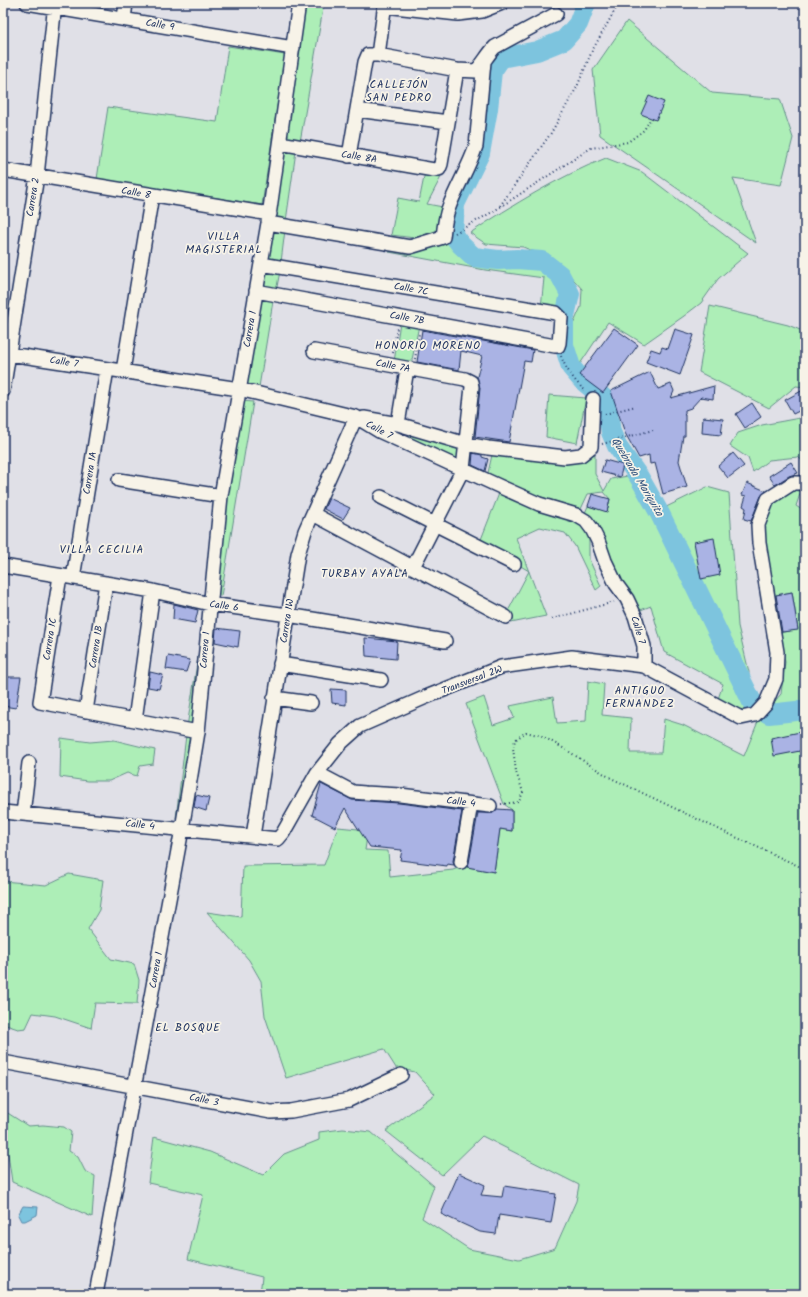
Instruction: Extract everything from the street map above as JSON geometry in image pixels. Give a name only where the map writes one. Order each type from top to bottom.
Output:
[{"type":"street","name":"Calle 9","points":[[27,3],[55,5],[124,19],[293,48]]},
{"type":"street","points":[[124,19],[126,3]]},
{"type":"street","name":"Carrera 1","points":[[96,1294],[182,829],[198,732],[221,496],[269,219],[299,3]]},
{"type":"street","points":[[378,55],[385,4],[458,14],[482,11],[502,3]]},
{"type":"street","name":"Carrera 2","points":[[3,391],[6,353],[37,176],[55,5]]},
{"type":"street","points":[[349,156],[365,62],[368,55],[378,55],[457,70],[476,71],[495,46],[556,14]]},
{"type":"street","points":[[443,238],[449,206],[473,157],[476,146],[484,62]]},
{"type":"street","points":[[357,110],[448,122],[457,70]]},
{"type":"street","name":"Calle 8A","points":[[280,144],[434,170],[439,169],[448,122]]},
{"type":"street","name":"Calle 8","points":[[3,170],[152,195],[410,246],[443,238]]},
{"type":"street","points":[[123,371],[152,195]]},
{"type":"street","name":"Calle 7C","points":[[261,264],[556,313],[560,315],[561,318],[558,346]]},
{"type":"street","name":"Calle 7B","points":[[256,291],[558,346]]},
{"type":"street","name":"Calle 7A","points":[[314,351],[465,379],[471,382],[472,387],[466,444]]},
{"type":"street","name":"Calle 7","points":[[6,353],[239,389],[356,417],[379,431],[539,504],[576,515],[586,521],[592,529],[616,584],[627,599],[635,616],[644,646],[644,666]]},
{"type":"street","name":"Carrera 1A","points":[[66,577],[107,369]]},
{"type":"street","points":[[398,424],[410,369]]},
{"type":"street","points":[[356,417],[398,424],[466,444],[565,457],[581,455],[591,447],[593,400]]},
{"type":"street","name":"Carrera 1W","points":[[252,836],[298,554],[305,531],[356,417]]},
{"type":"street","points":[[413,567],[463,469],[466,444]]},
{"type":"street","points":[[119,480],[221,496]]},
{"type":"street","name":"Transversal 2W","points":[[278,838],[283,833],[317,773],[340,744],[360,726],[426,697],[501,667],[572,657],[644,666],[741,718],[755,715],[766,703],[776,679],[777,652],[759,543],[758,525],[768,499],[793,482],[805,483]]},
{"type":"street","points":[[381,497],[436,523],[514,564]]},
{"type":"street","points":[[313,514],[506,617]]},
{"type":"street","name":"Calle 6","points":[[3,566],[152,591],[210,604],[288,614],[445,641]]},
{"type":"street","name":"Carrera 1C","points":[[66,577],[40,702],[86,710]]},
{"type":"street","name":"Carrera 1B","points":[[86,710],[106,583]]},
{"type":"street","points":[[135,720],[152,591]]},
{"type":"street","points":[[280,664],[381,680]]},
{"type":"street","points":[[274,698],[311,703]]},
{"type":"street","points":[[86,710],[198,732]]},
{"type":"street","points":[[23,814],[29,762]]},
{"type":"street","name":"Calle 4","points":[[317,773],[353,792],[365,794],[400,794],[490,806]]},
{"type":"street","points":[[461,862],[471,804]]},
{"type":"street","name":"Calle 4","points":[[3,812],[278,838]]},
{"type":"street","name":"Calle 3","points":[[3,1062],[271,1112],[291,1111],[349,1100],[401,1075]]},
{"type":"path","points":[[499,207],[551,133],[577,87],[592,51],[619,3]]},
{"type":"path","points":[[443,238],[453,235],[591,148],[628,142],[644,130],[651,118]]},
{"type":"path","points":[[391,366],[398,317]]},
{"type":"path","points":[[410,369],[422,321]]},
{"type":"path","points":[[558,346],[564,363],[573,379],[593,400]]},
{"type":"path","points":[[592,418],[636,406]]},
{"type":"path","points":[[591,447],[653,430]]},
{"type":"path","points":[[552,619],[627,599]]},
{"type":"path","points":[[490,806],[518,802],[523,792],[516,772],[513,748],[515,740],[526,732],[542,736],[609,777],[805,869]]},
{"type":"green space","points":[[303,3],[324,3],[300,142],[283,139]]},
{"type":"green space","points":[[442,3],[475,3],[476,8],[454,9]]},
{"type":"green space","points":[[627,21],[712,93],[780,99],[793,138],[781,185],[733,178],[756,243],[600,135],[593,70]]},
{"type":"green space","points":[[228,46],[285,55],[262,205],[97,179],[108,107],[217,122]]},
{"type":"green space","points":[[283,150],[296,151],[286,221],[274,219]]},
{"type":"green space","points":[[606,158],[642,172],[748,253],[718,279],[701,303],[644,344],[608,322],[580,364],[572,351],[571,329],[581,307],[582,289],[557,261],[523,247],[486,244],[470,233],[519,202],[553,183]]},
{"type":"green space","points":[[425,172],[441,177],[427,204],[443,207],[441,229],[415,238],[391,235],[398,198],[419,202]]},
{"type":"green space","points":[[272,229],[285,230],[281,262],[268,260]]},
{"type":"green space","points":[[443,237],[457,253],[472,261],[490,264],[531,263],[545,268],[555,276],[566,294],[560,314],[541,308],[544,278],[485,270],[389,252]]},
{"type":"green space","points":[[266,269],[280,271],[276,292],[263,290]]},
{"type":"green space","points":[[259,298],[273,301],[259,387],[245,385]]},
{"type":"green space","points":[[710,306],[788,325],[805,332],[805,387],[796,386],[769,408],[699,372]]},
{"type":"green space","points":[[400,322],[419,325],[411,365],[394,362]]},
{"type":"green space","points":[[549,395],[586,398],[577,443],[546,437]]},
{"type":"green space","points":[[242,401],[253,402],[221,596],[210,594]]},
{"type":"green space","points":[[805,417],[805,463],[798,457],[769,460],[753,472],[748,458],[730,446],[738,433],[762,425]]},
{"type":"green space","points":[[379,429],[459,444],[459,464]]},
{"type":"green space","points":[[595,454],[595,474],[604,491],[611,479],[633,475],[654,513],[707,487],[729,493],[738,626],[749,672],[748,687],[762,700],[752,712],[741,714],[717,702],[723,684],[664,652],[651,606],[638,611],[608,562],[599,528],[585,513],[588,506],[607,511],[610,499],[604,492],[588,494],[581,509],[541,497],[487,477],[492,455],[562,461]]},
{"type":"green space","points":[[791,490],[801,491],[796,506],[805,512],[805,1294],[260,1294],[262,1277],[188,1259],[203,1195],[148,1183],[154,1137],[210,1152],[263,1175],[284,1154],[319,1140],[319,1132],[343,1129],[371,1132],[434,1186],[422,1218],[469,1249],[519,1259],[555,1248],[576,1201],[579,1185],[482,1136],[442,1175],[386,1131],[435,1094],[415,1072],[396,1068],[384,1049],[286,1078],[265,1016],[261,981],[249,960],[207,912],[241,917],[243,866],[324,865],[338,827],[368,830],[365,850],[388,851],[390,877],[453,870],[463,866],[494,872],[500,829],[512,831],[512,810],[504,804],[466,704],[484,697],[493,725],[514,718],[510,706],[553,697],[557,723],[586,721],[588,681],[604,684],[602,715],[631,718],[630,753],[661,753],[664,719],[683,725],[744,756],[759,719],[781,694],[785,662],[779,633],[798,629],[792,592],[772,596],[771,573],[762,536],[769,504]]},
{"type":"green space","points":[[500,491],[578,522],[589,534],[589,559],[601,586],[596,590],[575,546],[565,533],[540,527],[516,538],[529,571],[480,542]]},
{"type":"green space","points":[[529,571],[546,616],[511,623],[507,613]]},
{"type":"green space","points":[[206,606],[183,818],[176,818],[187,727]]},
{"type":"green space","points":[[61,738],[90,742],[114,740],[155,750],[153,764],[140,766],[137,776],[127,773],[109,781],[87,781],[60,777]]},
{"type":"green space","points":[[69,874],[103,880],[99,910],[88,929],[111,959],[134,964],[139,980],[137,1004],[95,1003],[91,1028],[55,1016],[33,1013],[26,1028],[18,1029],[3,1024],[3,881],[46,885]]},
{"type":"green space","points":[[3,1110],[28,1126],[43,1125],[64,1127],[71,1132],[69,1151],[78,1157],[85,1171],[95,1176],[92,1217],[12,1182],[8,1154],[3,1152]]},
{"type":"water","points":[[23,1206],[38,1207],[37,1215],[25,1221],[21,1221],[18,1215]]},
{"type":"building","points":[[649,96],[664,102],[656,120],[641,114]]},
{"type":"building","points":[[614,328],[638,345],[603,393],[579,375]]},
{"type":"building","points":[[675,329],[694,335],[680,375],[646,362],[651,349],[660,352],[662,347],[668,349]]},
{"type":"building","points":[[422,330],[533,350],[531,362],[524,361],[509,442],[475,437],[480,388],[477,377],[482,356],[461,351],[459,370],[417,362]]},
{"type":"building","points":[[650,372],[658,389],[671,384],[674,391],[671,398],[714,386],[713,399],[701,397],[691,408],[685,410],[685,436],[683,436],[679,461],[687,487],[663,494],[655,463],[650,464],[649,455],[639,458],[625,433],[611,391]]},
{"type":"building","points":[[805,389],[805,408],[793,414],[785,400]]},
{"type":"building","points":[[752,403],[761,417],[745,428],[736,414]]},
{"type":"building","points":[[703,417],[723,419],[721,435],[702,433]]},
{"type":"building","points":[[473,453],[482,455],[482,457],[488,459],[485,471],[472,465]]},
{"type":"building","points":[[733,453],[744,466],[728,478],[718,466]]},
{"type":"building","points":[[605,460],[623,465],[620,477],[601,472]]},
{"type":"building","points":[[791,462],[798,473],[789,476],[775,485],[769,476]]},
{"type":"building","points":[[747,483],[766,491],[761,496],[751,521],[744,519],[746,508],[743,506],[746,496],[742,495]]},
{"type":"building","points":[[592,494],[610,499],[607,512],[588,506]]},
{"type":"building","points":[[329,498],[350,508],[343,519],[324,509]]},
{"type":"building","points":[[714,538],[720,575],[701,579],[694,542]]},
{"type":"building","points":[[792,592],[798,630],[782,632],[776,595]]},
{"type":"building","points":[[174,604],[198,610],[195,623],[173,619]]},
{"type":"building","points":[[216,628],[240,631],[238,647],[215,642]]},
{"type":"building","points":[[365,638],[397,641],[396,659],[366,656]]},
{"type":"building","points":[[168,656],[190,660],[186,672],[166,669]]},
{"type":"building","points":[[150,672],[163,675],[159,689],[148,687]]},
{"type":"building","points":[[3,677],[21,677],[16,708],[3,706]]},
{"type":"building","points":[[331,689],[346,690],[346,705],[332,703]]},
{"type":"building","points":[[805,731],[805,750],[774,756],[771,738]]},
{"type":"building","points":[[321,784],[352,800],[399,803],[462,811],[453,861],[454,865],[447,864],[447,866],[400,860],[402,850],[370,847],[345,808],[335,827],[312,815]]},
{"type":"building","points":[[196,795],[209,798],[206,811],[194,807]]},
{"type":"building","points":[[497,809],[512,810],[512,831],[500,829],[494,872],[467,867],[478,813],[493,813]]},
{"type":"building","points":[[459,1173],[485,1185],[481,1195],[502,1197],[504,1186],[556,1194],[551,1223],[499,1215],[496,1234],[480,1232],[441,1214]]},
{"type":"waterway","name":"Quebrada Mariquita","points":[[457,3],[468,7],[482,3]]},
{"type":"waterway","name":"Quebrada Mariquita","points":[[586,3],[578,24],[564,40],[537,51],[501,58],[492,71],[488,109],[480,153],[455,204],[453,235],[474,257],[498,260],[517,259],[542,261],[560,275],[570,294],[564,320],[564,345],[571,367],[582,380],[606,400],[611,432],[617,446],[639,477],[660,514],[754,706],[769,714],[805,710]]},
{"type":"district","name":"CALLEJÓN SAN PEDRO","points":[[399,91]]},
{"type":"district","name":"VILLA MAGISTERIAL","points":[[224,243]]},
{"type":"district","name":"HONORIO MORENO","points":[[428,346]]},
{"type":"district","name":"VILLA CECILIA","points":[[102,550]]},
{"type":"district","name":"TURBAY AYALA","points":[[365,574]]},
{"type":"district","name":"ANTIGUO FERNANDEZ","points":[[640,697]]},
{"type":"district","name":"EL BOSQUE","points":[[188,1028]]}]
